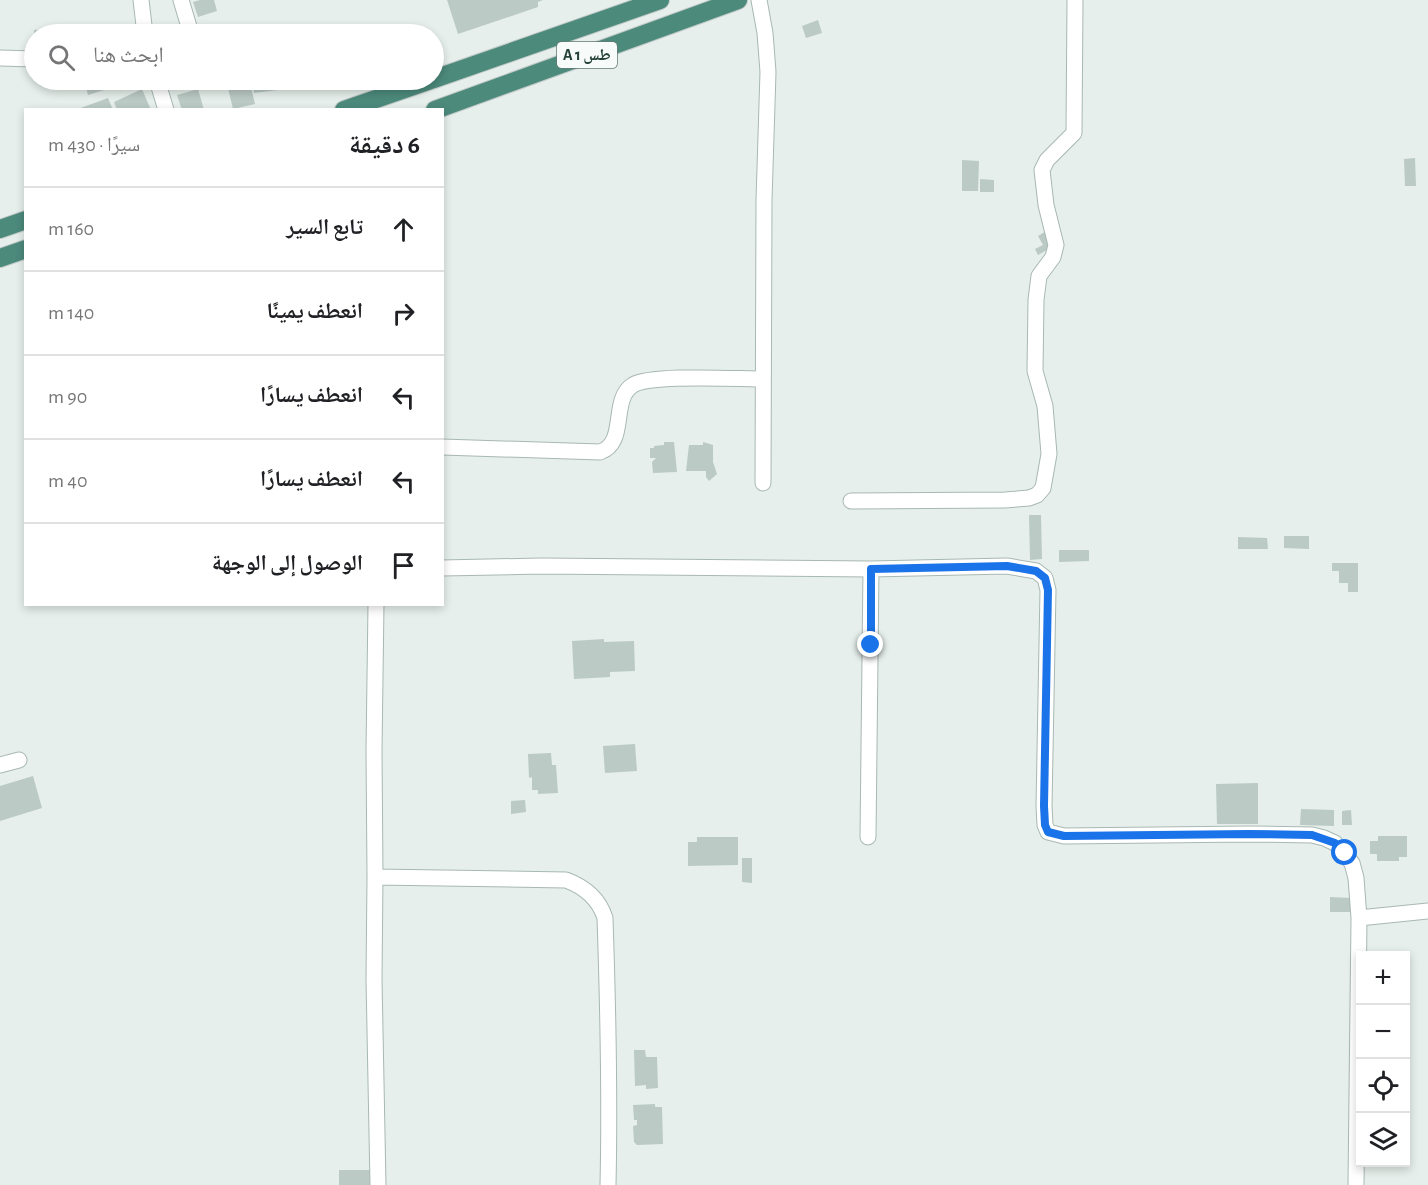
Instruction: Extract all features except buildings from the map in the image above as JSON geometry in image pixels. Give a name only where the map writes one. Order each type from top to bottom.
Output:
[{"type":"highway","name":"A 1 طس","points":[[444,75],[660,0]]},
{"type":"highway","name":"A 1 طس","points":[[441,108],[738,0]]},
{"type":"highway","name":"A 1 طس","points":[[350,108],[401,90]]},
{"type":"highway","points":[[0,229],[24,221]]},
{"type":"highway","points":[[0,258],[24,250]]},
{"type":"street","points":[[141,0],[144,24]]},
{"type":"street","points":[[181,0],[188,24]]},
{"type":"street","points":[[759,0],[764,25],[768,72],[765,125],[763,483]]},
{"type":"street","points":[[851,501],[1005,500],[1029,498],[1037,495],[1043,489],[1049,454],[1045,406],[1035,371],[1036,300],[1039,276],[1053,257],[1056,245],[1041,177],[1047,160],[1074,133],[1075,0]]},
{"type":"street","points":[[0,58],[24,59]]},
{"type":"street","points":[[160,90],[165,108]]},
{"type":"street","points":[[444,447],[600,452],[607,449],[614,439],[626,390],[634,384],[663,379],[762,379]]},
{"type":"street","points":[[444,568],[541,566],[871,569],[1007,566],[1036,571],[1045,578],[1048,590],[1044,806],[1045,825],[1048,832],[1064,836],[1312,835],[1335,843],[1352,863],[1356,878],[1359,918],[1356,1185]]},
{"type":"street","points":[[868,837],[871,569]]},
{"type":"street","points":[[376,606],[374,979],[378,1185]]},
{"type":"street","points":[[0,765],[19,760]]},
{"type":"street","points":[[375,877],[566,880],[582,888],[600,904],[605,918],[609,1007],[608,1185]]},
{"type":"street","points":[[1359,918],[1428,911]]},
{"type":"route","points":[[871,645],[871,569],[1007,566],[1036,571],[1045,578],[1048,590],[1044,806],[1045,825],[1048,832],[1064,836],[1312,835],[1335,843],[1345,853]]}]
